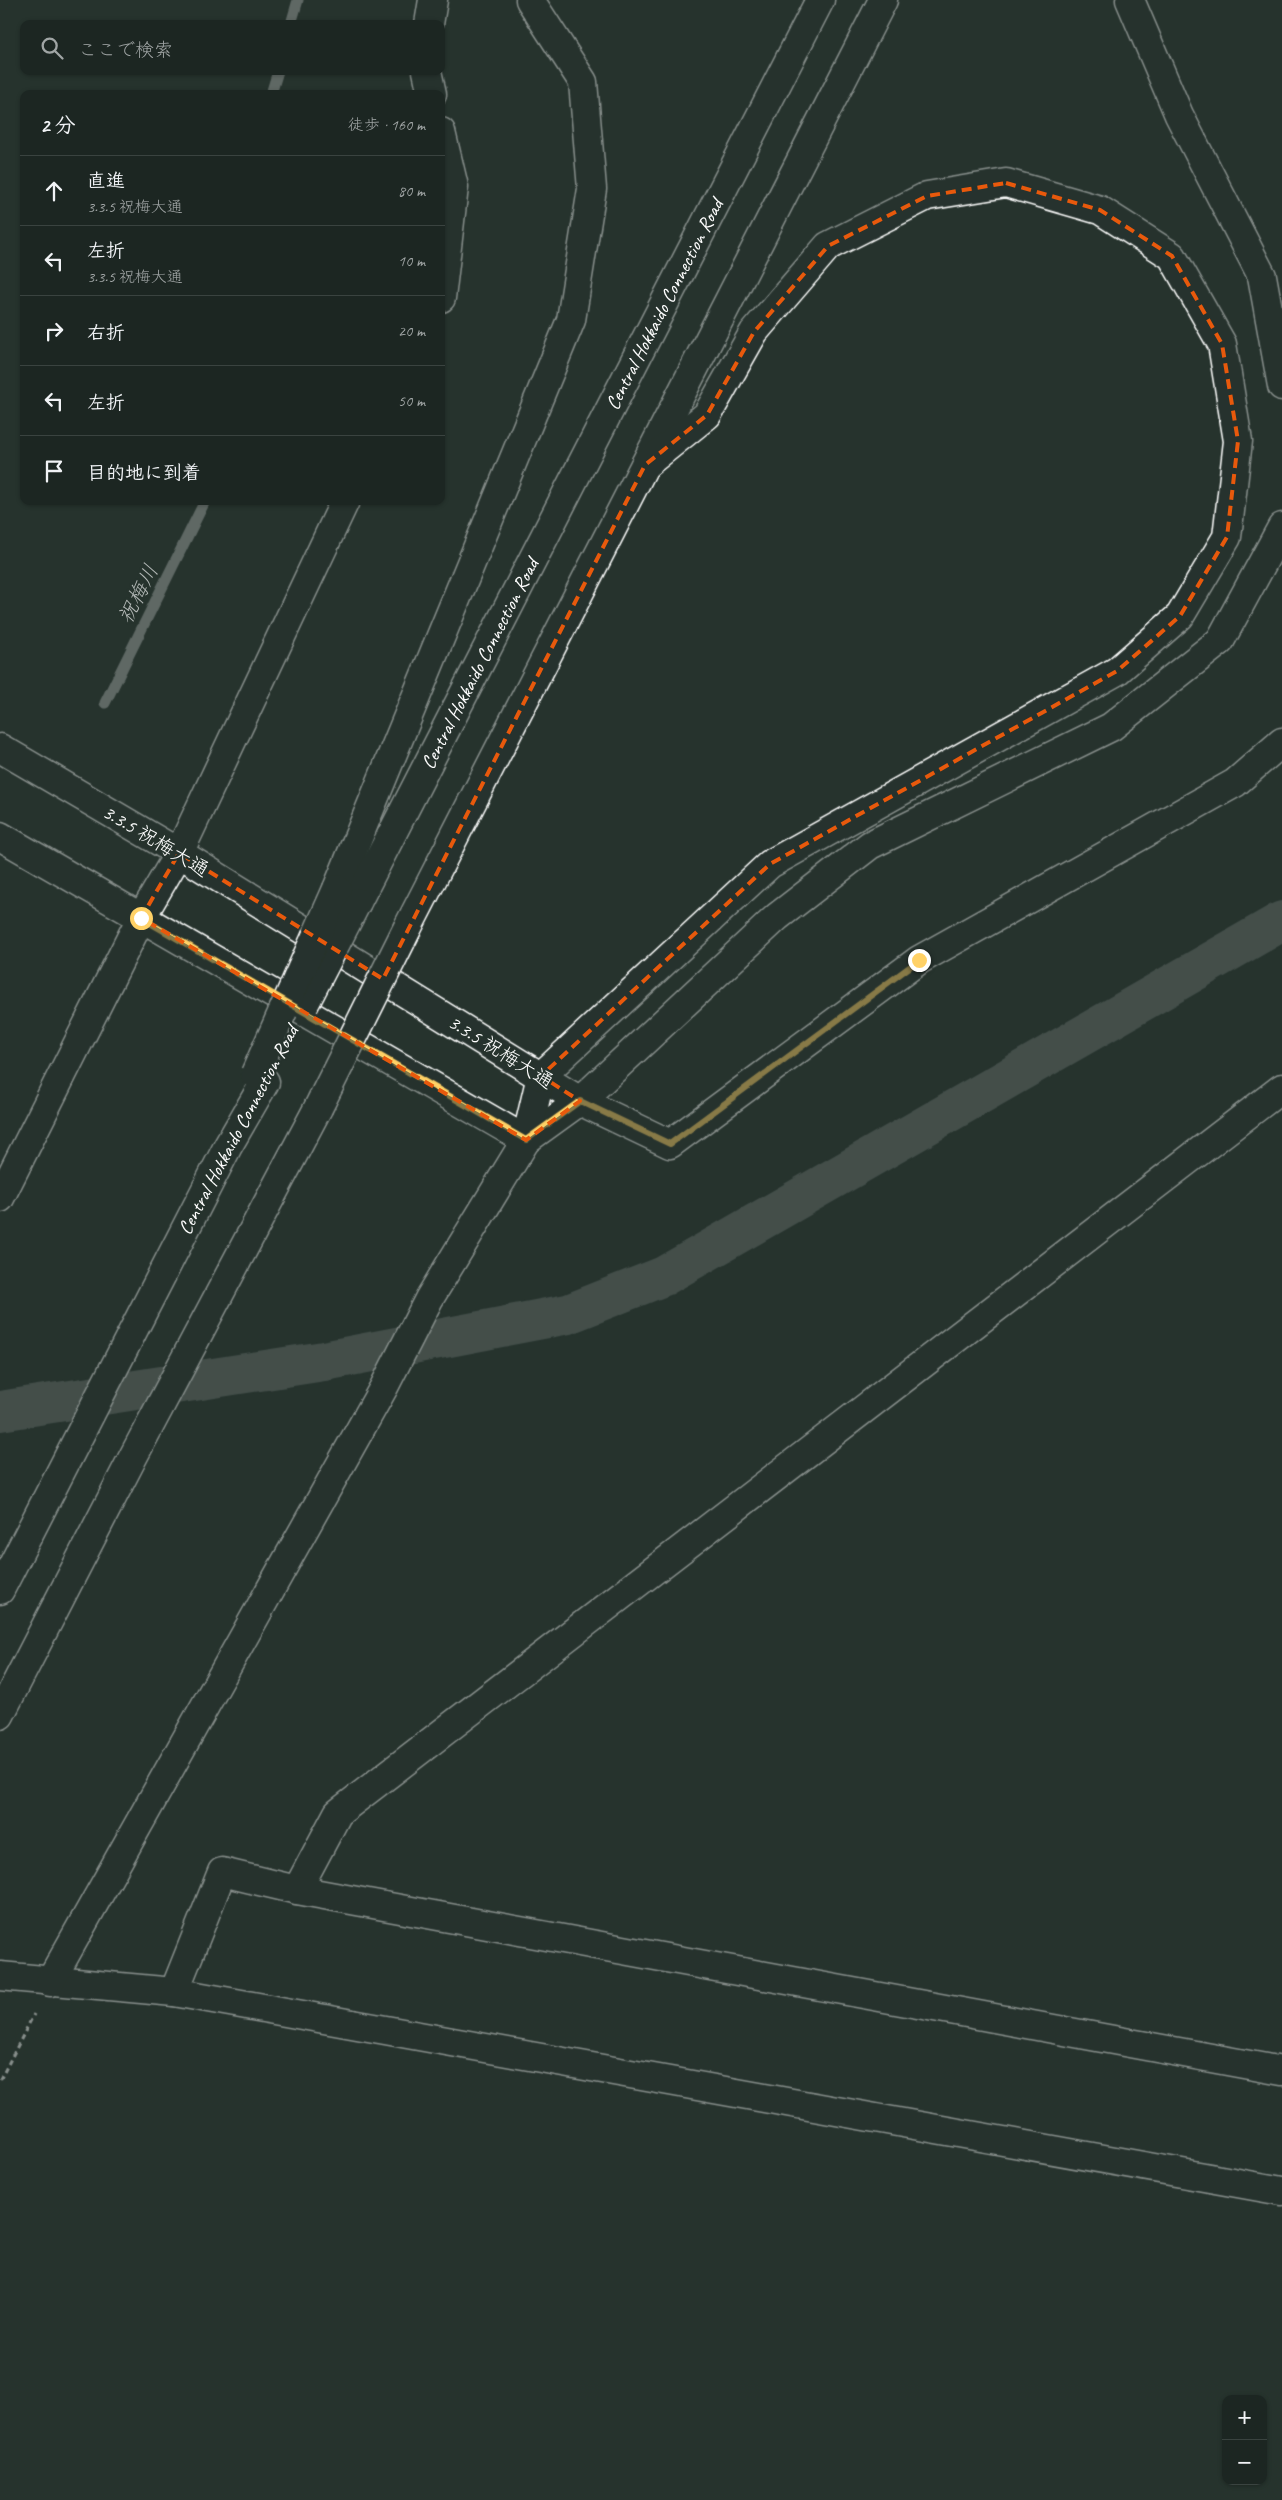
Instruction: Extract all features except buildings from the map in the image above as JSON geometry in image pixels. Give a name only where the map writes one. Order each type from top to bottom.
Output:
[{"type":"main road","points":[[430,20],[433,0]]},
{"type":"main road","points":[[347,895],[571,320],[592,189],[583,82],[530,0]]},
{"type":"main road","name":"Central Hokkaido Connection Road","points":[[0,1590],[228,1146],[347,895],[820,0]]},
{"type":"main road","points":[[0,1715],[133,1457],[318,1108],[408,927],[884,0]]},
{"type":"main road","points":[[1130,0],[1179,115],[1262,276],[1282,386]]},
{"type":"main road","points":[[428,75],[431,90]]},
{"type":"main road","points":[[445,149],[454,187],[445,264]]},
{"type":"main road","points":[[50,1982],[384,1387],[429,1299],[526,1140],[541,1076],[770,864],[1117,671],[1180,616],[1227,537],[1238,441],[1222,344],[1172,256],[1100,210],[1006,183],[927,196],[828,246],[754,332],[707,415],[645,465]]},
{"type":"main road","points":[[0,1198],[141,918],[179,854],[343,505]]},
{"type":"main road","points":[[1282,527],[1220,641],[1111,727],[870,845],[778,916],[580,1101],[670,1144],[919,960],[1235,783],[1282,742]]},
{"type":"main road","name":"3.3.5 祝梅大通","points":[[0,748],[179,854],[580,1101],[526,1140]]},
{"type":"main road","points":[[0,836],[526,1140]]},
{"type":"main road","points":[[297,1890],[338,1813],[1282,1088]]},
{"type":"main road","points":[[174,1992],[222,1872],[297,1890],[1282,2071]]},
{"type":"main road","points":[[0,1976],[174,1992],[1282,2190]]},
{"type":"path","points":[[0,2080],[50,1982]]},
{"type":"highlighted area","points":[[1006,183],[1100,210],[1172,256],[1222,344],[1238,441],[1227,537],[1180,616],[1117,671],[770,864],[541,1076],[580,1101],[526,1140],[141,918],[179,853],[383,979],[645,465],[707,415],[754,332],[828,246],[927,196]]},
{"type":"waterway","name":"祝梅川","points":[[292,20],[298,0]]},
{"type":"waterway","name":"祝梅川","points":[[272,90],[277,75]]},
{"type":"waterway","name":"祝梅川","points":[[105,703],[203,505]]},
{"type":"waterway","points":[[0,1411],[324,1361],[568,1314],[664,1276],[1282,921]]},
{"type":"route","points":[[141,918],[526,1140],[580,1101],[670,1144],[919,960]]}]
